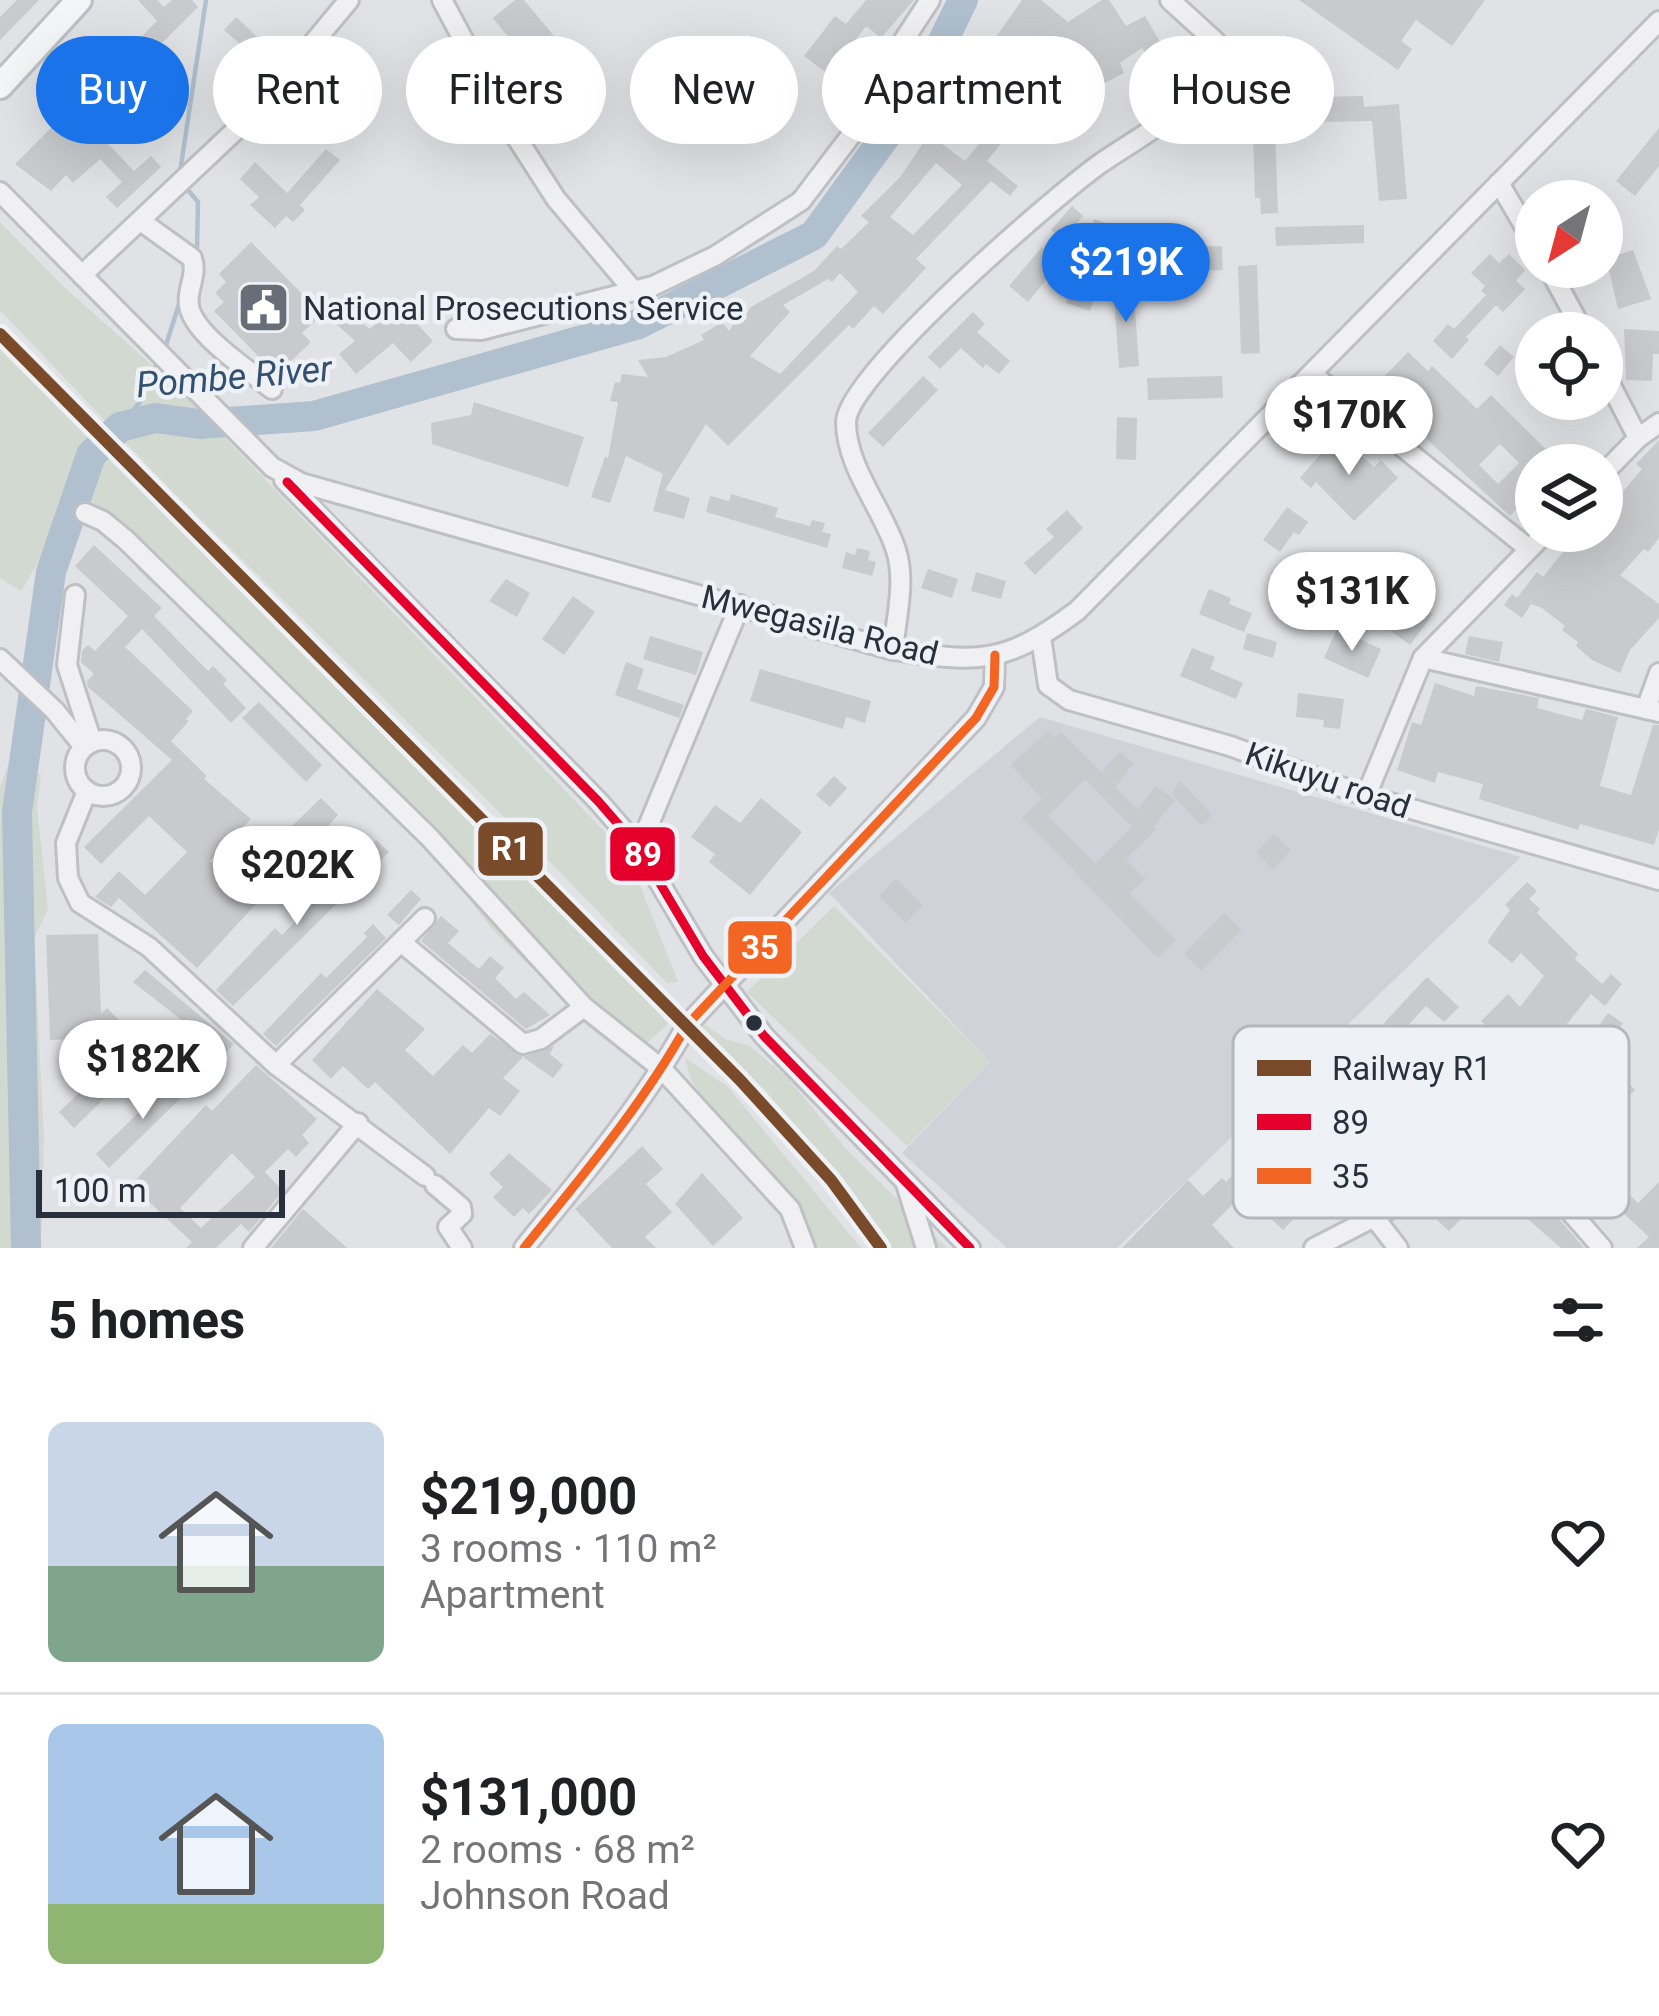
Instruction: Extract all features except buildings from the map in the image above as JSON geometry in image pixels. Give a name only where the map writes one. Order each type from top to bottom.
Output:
[{"type":"main road","points":[[0,86],[79,0]]},
{"type":"street","points":[[82,275],[258,109],[349,0]]},
{"type":"street","points":[[442,0],[511,129],[556,199],[633,290]]},
{"type":"street","points":[[456,329],[481,330],[653,286],[715,256],[801,200],[870,107],[900,46],[930,0]]},
{"type":"street","points":[[893,650],[900,568],[856,463],[846,421],[848,410],[875,369],[1027,222],[1101,164],[1162,127],[1202,92],[1220,66],[1216,41],[1170,0]]},
{"type":"street","name":"Mwegasila Road","points":[[0,192],[272,467],[325,492],[893,650],[962,661],[1041,637],[1077,611],[1659,21]]},
{"type":"street","points":[[1499,183],[1515,210]]},
{"type":"street","points":[[142,222],[192,258],[194,278],[188,299],[195,324],[272,388]]},
{"type":"street","points":[[1312,374],[1515,538]]},
{"type":"street","points":[[1623,409],[1638,438]]},
{"type":"street","points":[[1623,453],[1659,424]]},
{"type":"street","points":[[272,467],[598,801],[639,848],[724,988],[764,1036],[970,1248]]},
{"type":"street","points":[[85,513],[126,540],[396,804],[584,1007],[662,1069],[790,1210],[805,1248]]},
{"type":"street","points":[[1366,796],[1423,658],[1526,552]]},
{"type":"street","points":[[75,595],[67,665],[88,744]]},
{"type":"street","points":[[639,848],[740,605]]},
{"type":"street","name":"Kikuyu road","points":[[1041,637],[1044,676],[1069,700],[1230,746],[1366,796],[1659,880]]},
{"type":"street","points":[[524,1248],[662,1069],[687,1025],[976,718],[994,687],[994,655]]},
{"type":"street","points":[[1423,658],[1653,711],[1659,673]]},
{"type":"street","points":[[6,664],[88,744]]},
{"type":"street","points":[[101,740],[120,745],[132,771],[123,788],[115,794],[87,791],[75,765],[88,744],[101,740]]},
{"type":"street","points":[[87,791],[66,843],[68,878],[80,902],[149,947],[276,1064],[461,1207],[462,1214],[448,1227],[462,1248]]},
{"type":"street","points":[[276,1064],[425,918]]},
{"type":"street","points":[[401,942],[524,1044],[541,1039],[584,1007]]},
{"type":"street","points":[[253,1248],[358,1124]]},
{"type":"street","points":[[904,1179],[926,1248]]},
{"type":"street","points":[[1314,1248],[1371,1218]]},
{"type":"street","points":[[1374,1218],[1398,1248]]},
{"type":"street","points":[[1577,1218],[1602,1248]]},
{"type":"shaded area","points":[[0,222],[65,288],[172,383],[629,857],[678,982],[667,983],[171,490],[0,310]]},
{"type":"shaded area","points":[[0,344],[621,965],[668,1024],[636,1053],[591,1026],[492,929],[457,883],[298,718],[139,571],[91,500],[56,510],[46,549],[21,591],[0,578]]},
{"type":"shaded area","points":[[1040,717],[1521,857],[1346,1026],[1233,1026],[1233,1136],[1117,1248],[1007,1248],[902,1153],[990,1062],[829,893]]},
{"type":"shaded area","points":[[8,765],[41,774],[37,808],[48,909],[34,938],[44,1139],[41,1248],[0,1248],[0,787]]},
{"type":"shaded area","points":[[834,906],[990,1062],[907,1146],[747,992]]},
{"type":"shaded area","points":[[704,1024],[727,1040],[748,1045],[786,1076],[848,1151],[947,1248],[887,1248],[765,1090],[699,1031]]},
{"type":"shaded area","points":[[685,1058],[727,1086],[861,1248],[815,1248],[797,1205],[707,1103],[692,1081]]},
{"type":"waterway","points":[[180,172],[206,0]]},
{"type":"waterway","name":"Pombe River","points":[[26,1248],[17,812],[51,572],[91,455],[120,427],[155,418],[200,424],[314,416],[639,324],[814,235],[919,90],[963,0]]},
{"type":"waterway","points":[[187,189],[198,202],[197,249]]},
{"type":"waterway","points":[[166,345],[181,298]]},
{"type":"waterway","points":[[120,427],[140,402],[155,367]]},
{"type":"rail line","name":"R1","points":[[0,334],[740,1080],[831,1180],[881,1248]]},
{"type":"transit line","name":"89","points":[[287,482],[598,801],[639,848],[703,956],[764,1036],[970,1248]]},
{"type":"transit line","name":"35","points":[[524,1248],[631,1112],[687,1025],[976,718],[994,687],[995,655]]},
{"type":"place","name":"National Prosecutions Service","points":[[264,308]]}]
